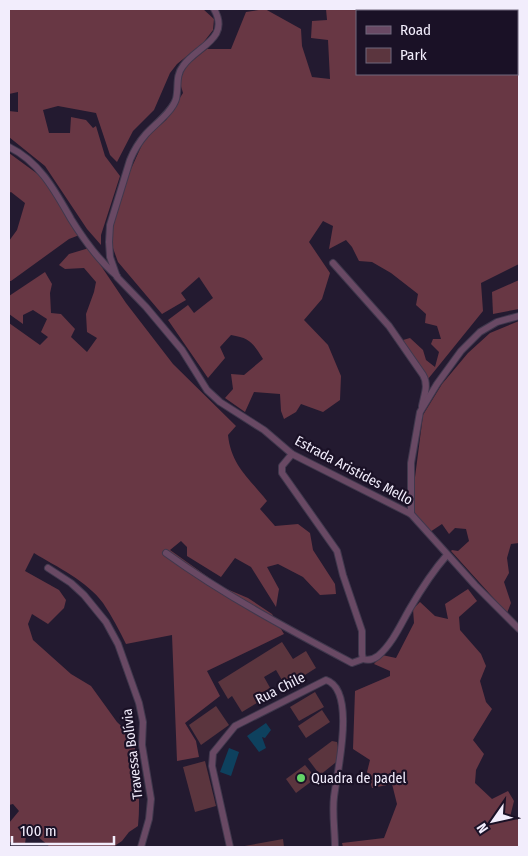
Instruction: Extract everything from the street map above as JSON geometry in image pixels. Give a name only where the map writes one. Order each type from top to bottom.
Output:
[{"type":"street","name":"Estrada Aristides Mello","points":[[214,9],[220,21],[218,30],[212,40],[183,65],[177,75],[176,99],[144,136],[134,150],[130,160],[110,225],[110,257],[118,277],[146,306],[182,350],[207,390],[220,402],[264,430],[292,454],[411,514],[475,585],[519,629]]},
{"type":"street","points":[[9,147],[38,168],[54,188],[75,225],[100,262],[118,277]]},
{"type":"street","points":[[333,263],[388,326],[426,380],[427,386],[420,412],[411,463],[411,514]]},
{"type":"street","points":[[420,412],[437,384],[461,351],[480,332],[497,322],[519,316]]},
{"type":"street","points":[[292,454],[282,466],[282,473],[337,551],[362,631],[362,654],[364,659]]},
{"type":"street","points":[[166,553],[201,578],[286,628],[352,663],[376,658],[384,649],[396,634],[434,571],[447,555]]},
{"type":"street","name":"Travessa Bolívia","points":[[48,568],[84,594],[106,622],[118,644],[139,703],[143,722],[142,745],[151,799],[149,819],[141,847]]},
{"type":"street","name":"Rua Chile","points":[[230,847],[212,766],[213,754],[235,726],[326,680],[331,682],[341,699],[343,726],[334,798],[335,847]]},
{"type":"green space","points":[[282,642],[293,659],[306,651],[316,668],[286,687],[276,670],[264,677],[273,693],[242,712],[232,696],[228,699],[218,682]]},
{"type":"green space","points":[[315,692],[324,707],[299,721],[290,707]]},
{"type":"green space","points":[[216,706],[229,725],[201,745],[189,725]]},
{"type":"green space","points":[[322,710],[330,722],[306,738],[298,726]]},
{"type":"green space","points":[[332,741],[337,742],[340,759],[320,775],[308,759]]},
{"type":"green space","points":[[205,761],[216,806],[195,812],[183,767]]},
{"type":"green space","name":"Quadra de padel","points":[[305,765],[316,778],[296,793],[286,779]]},
{"type":"green space","points":[[283,839],[284,847],[239,847]]},
{"type":"shaded area","points":[[9,9],[203,9],[214,19],[213,30],[203,43],[177,64],[170,73],[154,110],[133,131],[117,162],[110,155],[96,113],[58,106],[43,110],[49,133],[70,133],[71,117],[86,120],[93,128],[96,126],[105,156],[120,176],[101,235],[101,245],[87,229],[45,166],[9,137],[9,111],[18,112],[18,92],[9,94]]},
{"type":"shaded area","points":[[265,9],[301,29],[302,46],[312,77],[330,79],[328,40],[311,38],[312,21],[327,20],[326,9],[519,9],[519,264],[481,283],[483,311],[428,379],[403,340],[410,338],[423,350],[426,360],[435,367],[439,352],[431,344],[433,339],[441,339],[437,326],[425,323],[426,314],[416,305],[418,294],[391,273],[372,262],[359,261],[346,240],[329,249],[333,226],[323,221],[309,242],[330,273],[322,299],[304,320],[328,345],[341,376],[340,400],[323,412],[301,404],[296,412],[284,419],[281,411],[280,394],[254,392],[245,412],[225,398],[233,389],[231,374],[244,375],[263,359],[256,349],[247,340],[231,335],[220,347],[225,358],[208,378],[168,320],[188,305],[194,313],[213,298],[199,277],[181,293],[186,300],[162,314],[118,262],[109,237],[126,180],[145,138],[166,120],[183,93],[178,76],[182,69],[207,49],[231,49],[246,12]]},
{"type":"shaded area","points":[[9,153],[39,175],[73,219],[82,234],[69,239],[11,281],[9,281],[9,241],[17,230],[25,203],[11,192],[9,193]]},
{"type":"shaded area","points":[[89,248],[126,303],[173,364],[236,426],[228,435],[230,446],[242,471],[267,501],[260,509],[275,526],[298,524],[310,533],[313,550],[335,584],[336,594],[320,595],[303,577],[278,564],[267,567],[279,589],[276,607],[251,567],[235,558],[221,577],[187,556],[187,547],[181,541],[170,550],[222,587],[248,598],[272,614],[284,634],[207,671],[220,696],[185,723],[196,741],[199,757],[177,761],[172,635],[126,644],[103,603],[89,588],[34,553],[25,571],[59,590],[66,600],[64,608],[48,624],[32,614],[28,624],[33,640],[71,674],[91,686],[117,722],[134,738],[139,793],[138,826],[113,847],[50,847],[36,835],[26,836],[25,844],[9,842],[9,823],[19,811],[13,804],[9,805],[9,323],[40,345],[48,337],[41,332],[47,319],[33,310],[23,315],[23,324],[9,314],[9,296],[45,272],[52,284],[50,293],[51,313],[61,314],[75,329],[71,337],[87,352],[97,338],[87,332],[86,314],[96,282],[84,268],[65,269],[59,265],[69,254]]},
{"type":"shaded area","points":[[519,280],[519,309],[493,314],[492,292]]},
{"type":"shaded area","points":[[519,321],[519,543],[511,544],[507,558],[509,573],[504,582],[511,603],[507,613],[451,551],[458,551],[469,541],[466,529],[455,528],[449,534],[442,524],[430,532],[414,512],[414,485],[423,415],[442,384],[468,353],[490,333]]},
{"type":"shaded area","points":[[468,589],[477,601],[459,617],[460,630],[481,654],[486,666],[480,681],[486,702],[492,709],[473,740],[484,754],[476,770],[475,783],[492,799],[508,791],[514,801],[510,817],[519,820],[519,847],[343,847],[342,843],[384,838],[397,804],[392,784],[372,788],[367,772],[370,760],[353,749],[355,691],[390,676],[390,671],[374,664],[382,655],[396,658],[414,623],[413,609],[420,602],[435,616],[448,619],[445,604]]},
{"type":"water","points":[[266,723],[271,730],[265,738],[262,737],[266,748],[259,752],[247,736]]},
{"type":"water","points":[[229,748],[239,752],[231,776],[220,772]]},
{"type":"place","name":"Quadra de padel","points":[[301,778]]}]
